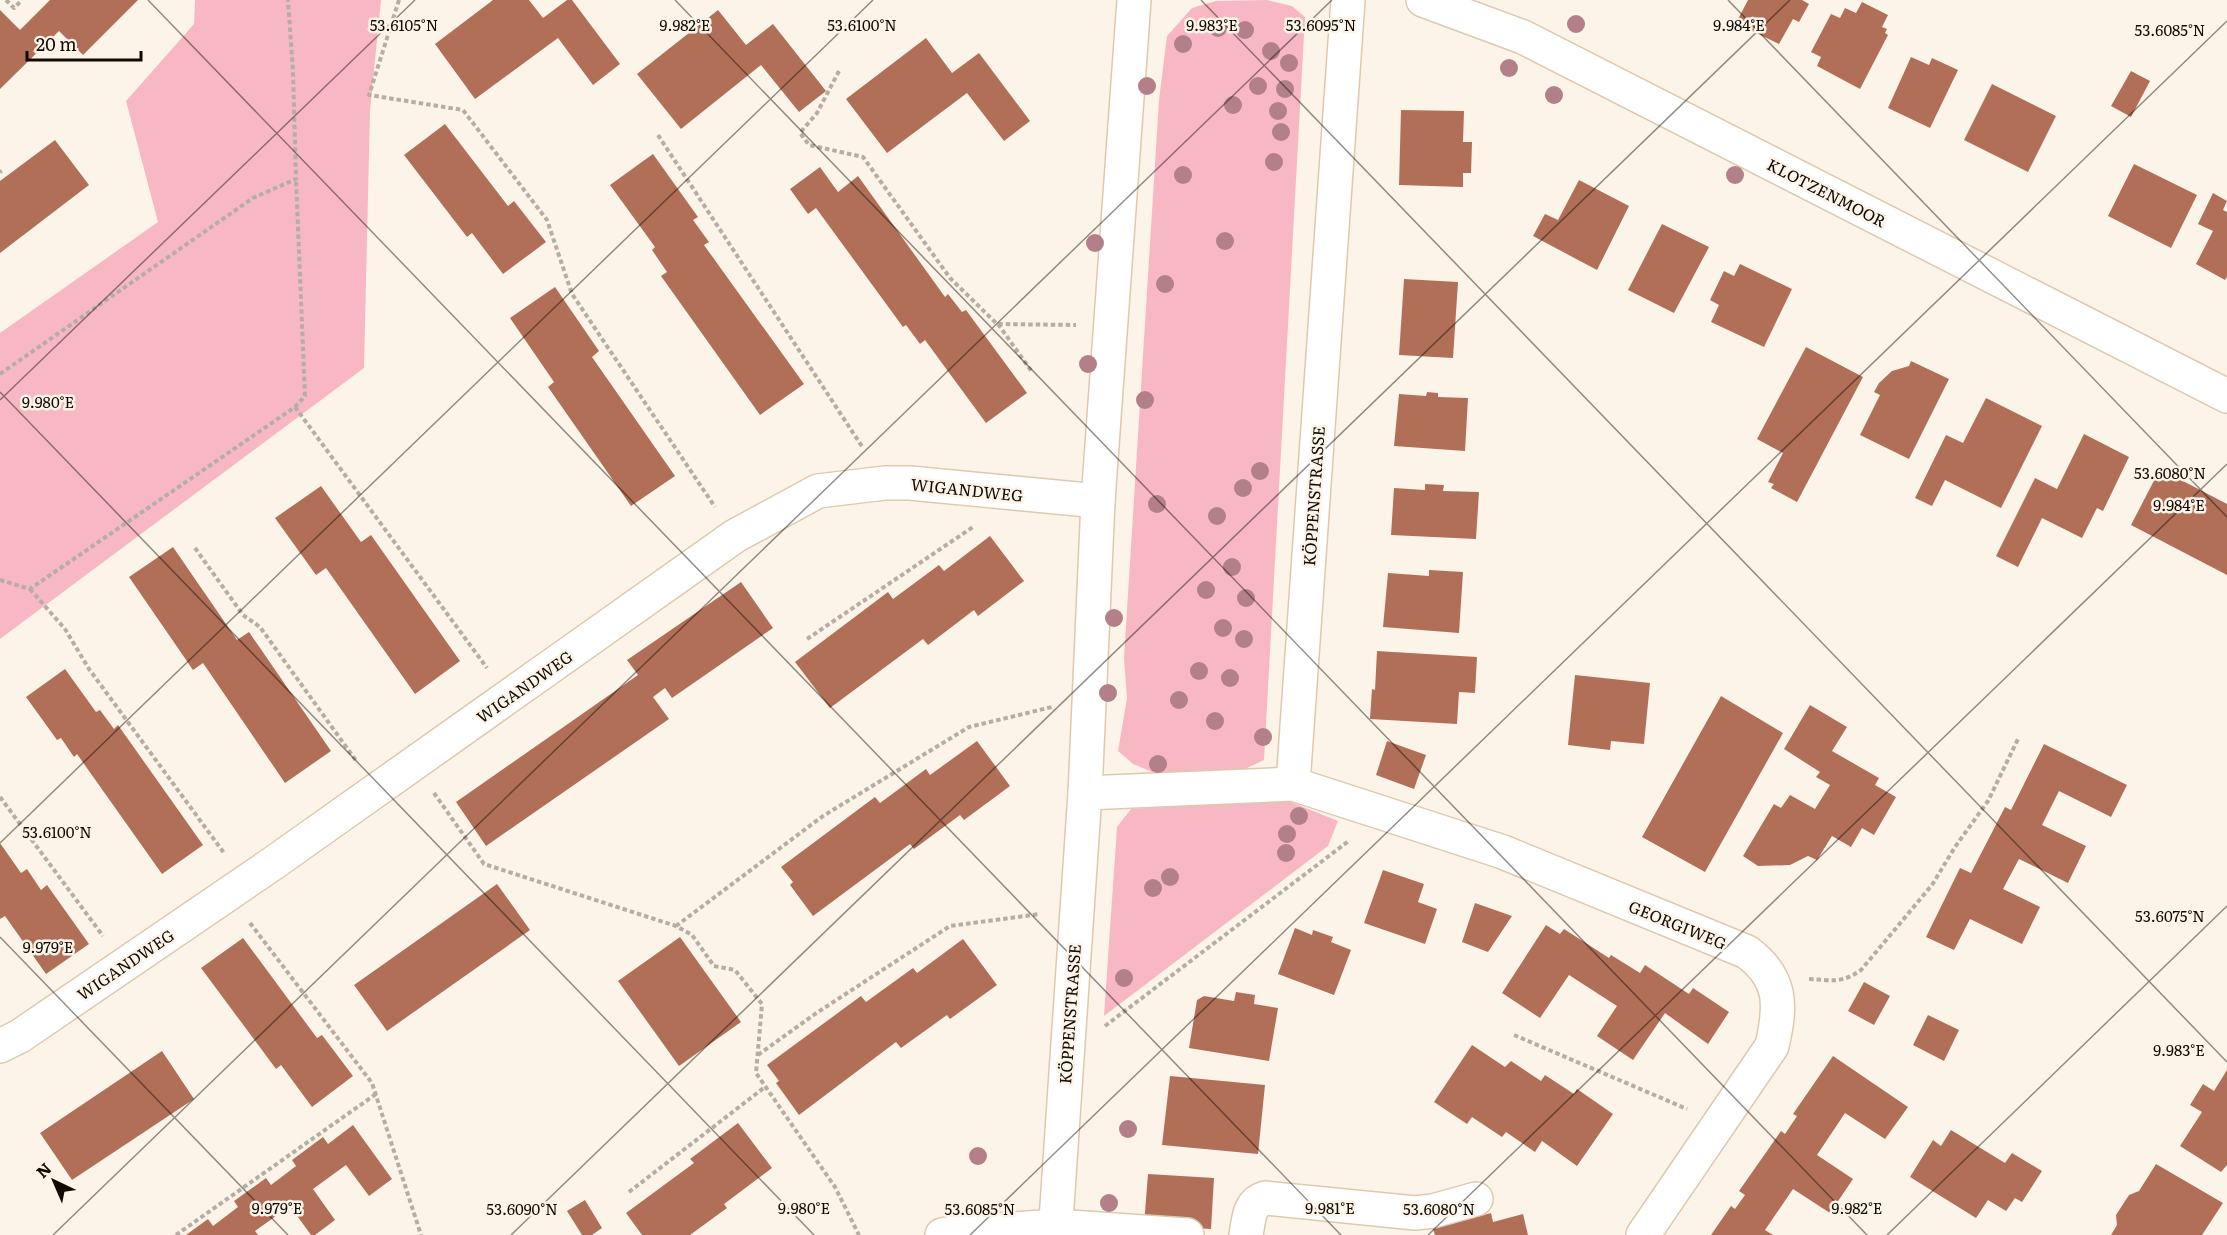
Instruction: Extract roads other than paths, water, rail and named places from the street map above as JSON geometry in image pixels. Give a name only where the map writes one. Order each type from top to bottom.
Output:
[{"type":"street","name":"KÖPPENSTRASSE","points":[[1056,1231],[1084,793],[1098,501],[1134,0]]},
{"type":"street","name":"KÖPPENSTRASSE","points":[[1293,784],[1348,0]]},
{"type":"street","name":"KLOTZENMOOR","points":[[1423,0],[1522,37],[2227,396]]},
{"type":"street","name":"WIGANDWEG","points":[[0,1046],[20,1036],[237,888],[735,536],[818,491],[885,483],[910,483],[1098,501]]},
{"type":"street","points":[[1084,793],[1293,784]]},
{"type":"street","name":"GEORGIWEG","points":[[1293,784],[1503,852],[1747,952],[1759,960],[1771,978],[1778,998],[1778,1016],[1772,1046],[1643,1235]]},
{"type":"street","points":[[1246,1235],[1252,1207],[1258,1200],[1265,1198],[1415,1213],[1433,1211],[1476,1199]]},
{"type":"street","points":[[942,1235],[1056,1231],[1187,1235]]}]
